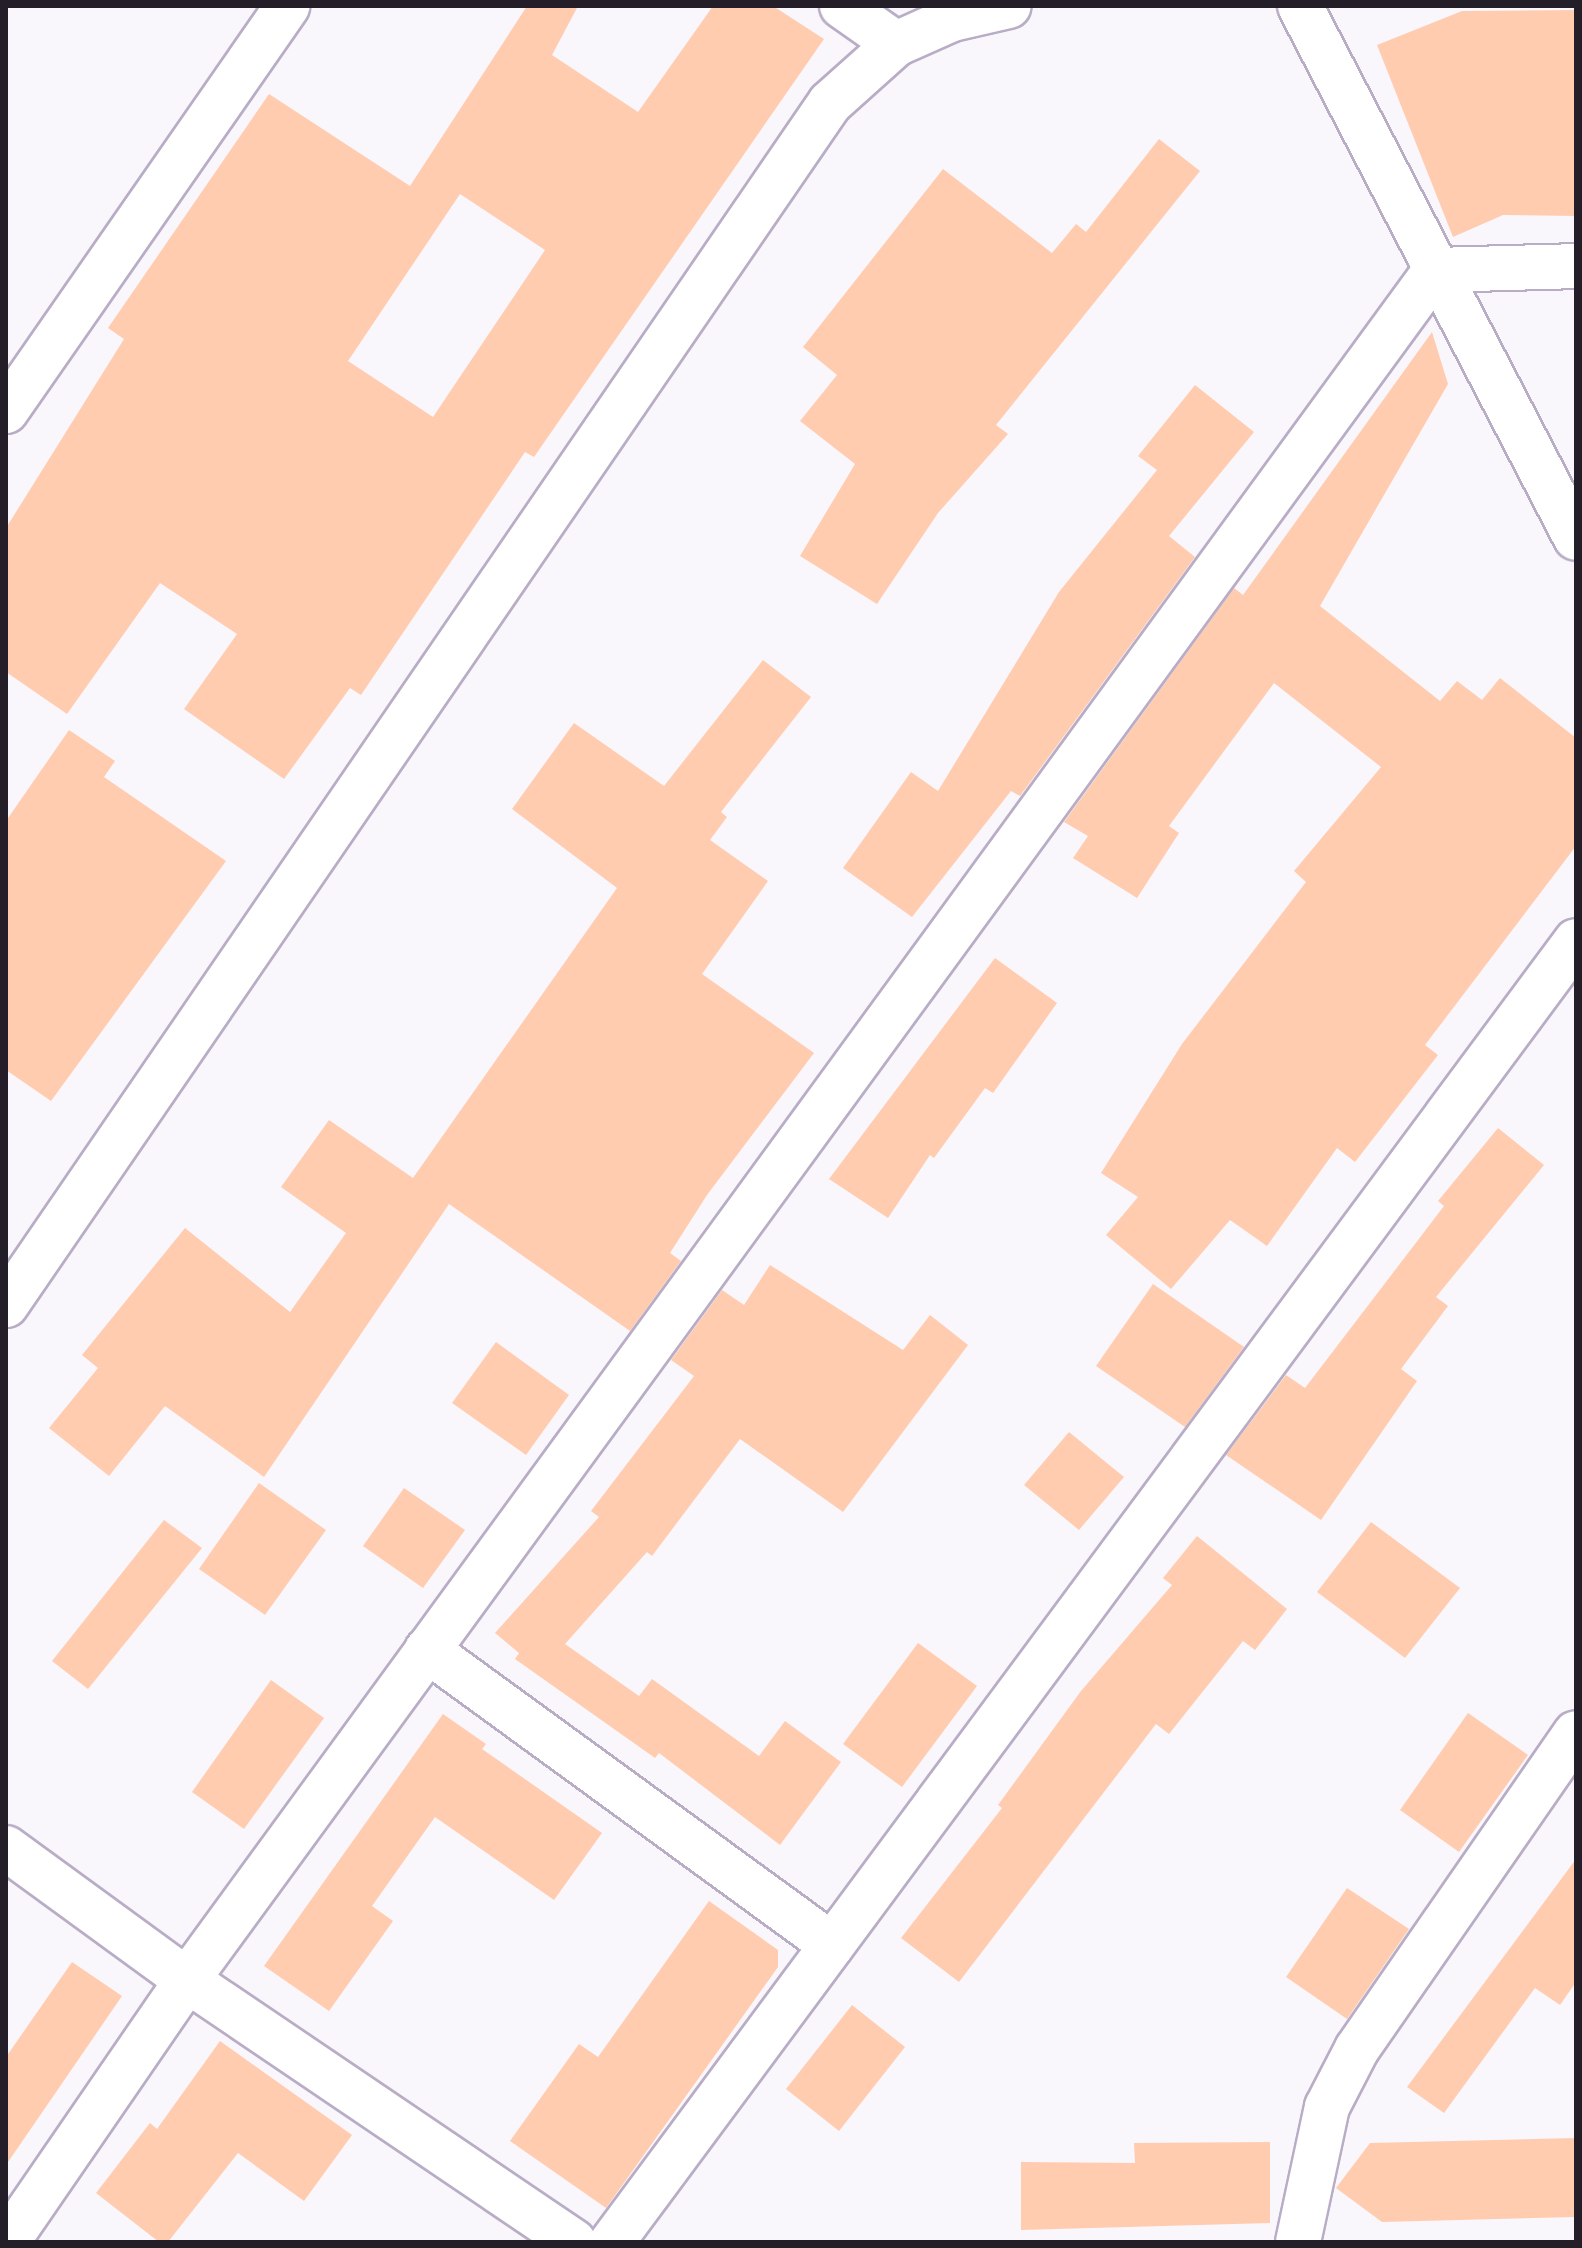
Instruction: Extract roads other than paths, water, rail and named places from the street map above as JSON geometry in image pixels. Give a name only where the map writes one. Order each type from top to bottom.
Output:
[{"type":"street","points":[[6,411],[287,6]]},
{"type":"street","points":[[842,6],[896,44]]},
{"type":"street","points":[[6,1305],[764,195],[830,103],[896,44],[952,19],[1009,6]]},
{"type":"street","points":[[1300,6],[1576,538]]},
{"type":"street","points":[[1436,270],[1576,266]]},
{"type":"street","points":[[7,2242],[187,1980],[1436,270]]},
{"type":"street","points":[[612,2242],[1576,941]]},
{"type":"street","points":[[427,1650],[832,1945]]},
{"type":"street","points":[[1298,2242],[1327,2107],[1357,2049],[1576,1733]]},
{"type":"street","points":[[6,1848],[187,1980],[574,2242]]}]
